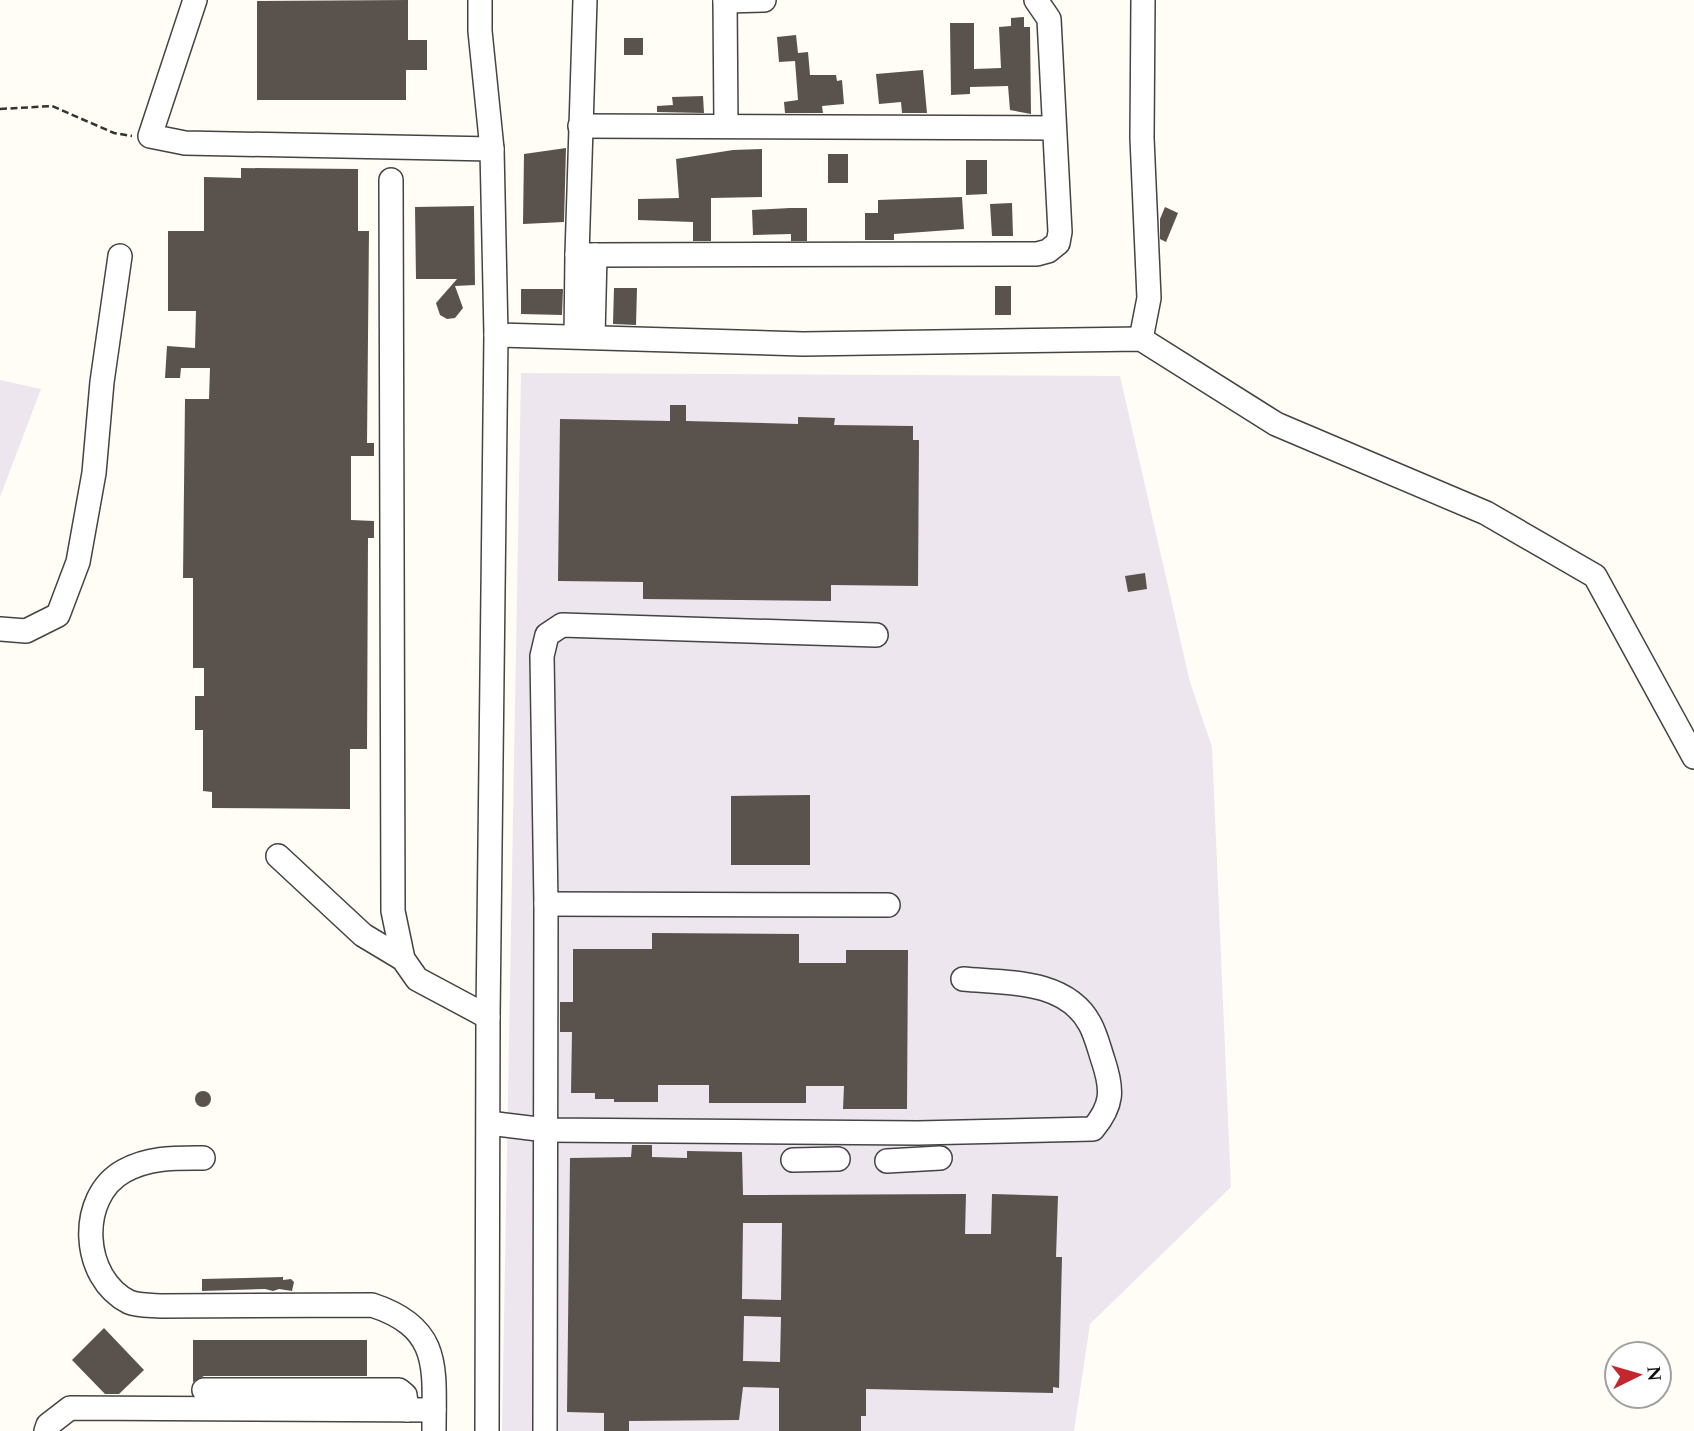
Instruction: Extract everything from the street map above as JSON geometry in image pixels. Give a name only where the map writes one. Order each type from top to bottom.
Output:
[{"type":"street","points":[[195,0],[150,136],[185,144],[492,149]]},
{"type":"street","points":[[480,0],[480,31],[492,149],[496,335],[488,1017],[487,1431]]},
{"type":"street","points":[[584,337],[586,255],[580,126],[585,0]]},
{"type":"street","points":[[726,126],[725,0],[764,0]]},
{"type":"street","points":[[586,255],[1037,254],[1048,251],[1058,243],[1060,232],[1049,19],[1036,0]]},
{"type":"street","points":[[1141,339],[1149,298],[1142,138],[1143,0]]},
{"type":"street","points":[[580,126],[1054,128]]},
{"type":"street","points":[[390,180],[393,911],[403,958],[417,979],[488,1017]]},
{"type":"street","points":[[0,629],[26,631],[58,615],[78,562],[94,473],[102,383],[120,256]]},
{"type":"street","points":[[496,335],[803,344],[1141,339],[1276,424],[1486,513],[1595,576],[1694,757]]},
{"type":"street","points":[[545,1431],[546,904],[542,656],[547,635],[562,625],[876,635]]},
{"type":"street","points":[[278,856],[363,934],[403,958]]},
{"type":"street","points":[[546,904],[888,905]]},
{"type":"street","points":[[489,1123],[546,1130],[918,1133],[1093,1129],[1109,1110],[1109,1078],[1090,1023],[1067,999],[1036,985],[963,979]]},
{"type":"street","points":[[813,1132],[803,1160],[838,1159]]},
{"type":"street","points":[[887,1161],[929,1159],[918,1133]]},
{"type":"street","points":[[46,1431],[48,1425],[69,1408],[407,1410],[434,1421],[429,1348],[414,1325],[396,1312],[372,1305],[161,1306],[130,1302],[107,1284],[94,1256],[90,1226],[98,1195],[122,1172],[156,1159],[203,1158]]},
{"type":"street","points":[[204,1390],[400,1390],[405,1395],[407,1410]]},
{"type":"path","points":[[0,109],[52,106],[114,134],[150,136]]},
{"type":"shaded area","points":[[521,373],[1120,376],[1190,682],[1212,747],[1231,1187],[1090,1324],[1074,1431],[502,1431]]},
{"type":"shaded area","points":[[0,380],[41,389],[0,497]]},
{"type":"building","points":[[408,0],[408,40],[427,40],[427,70],[406,70],[406,100],[257,100],[257,1]]},
{"type":"building","points":[[1024,17],[1024,27],[1030,27],[1031,114],[1010,110],[1008,86],[970,87],[970,94],[951,95],[950,23],[974,23],[974,69],[1001,68],[999,27],[1011,26],[1011,18]]},
{"type":"building","points":[[796,35],[798,53],[808,52],[810,75],[836,75],[837,81],[842,80],[844,104],[822,106],[823,113],[785,113],[784,102],[798,100],[795,61],[779,62],[777,37]]},
{"type":"building","points":[[624,38],[643,38],[643,55],[624,55]]},
{"type":"building","points":[[923,70],[927,113],[902,113],[901,102],[879,104],[876,74]]},
{"type":"building","points":[[703,96],[704,113],[657,112],[657,106],[673,105],[672,97]]},
{"type":"building","points":[[566,148],[564,222],[523,224],[524,154]]},
{"type":"building","points":[[762,149],[762,197],[711,198],[711,241],[693,241],[693,222],[638,220],[638,199],[679,198],[676,159],[733,150]]},
{"type":"building","points":[[828,154],[848,154],[848,183],[828,183]]},
{"type":"building","points":[[966,160],[987,160],[987,194],[966,195]]},
{"type":"building","points":[[241,168],[358,169],[358,231],[369,231],[367,443],[374,443],[374,456],[351,456],[351,520],[374,521],[374,538],[368,538],[367,749],[350,749],[350,809],[212,808],[212,792],[203,791],[203,730],[195,730],[195,696],[204,696],[204,668],[193,668],[193,578],[183,578],[185,399],[209,399],[210,368],[181,368],[180,378],[165,378],[167,346],[195,348],[196,311],[168,311],[168,231],[204,231],[204,177],[241,178]]},
{"type":"building","points":[[962,197],[964,229],[894,234],[894,240],[865,240],[865,213],[878,213],[878,200]]},
{"type":"building","points":[[1012,203],[1013,236],[992,236],[990,204]]},
{"type":"building","points":[[474,206],[475,285],[455,286],[463,308],[455,318],[447,319],[440,315],[436,303],[457,279],[416,279],[415,207]]},
{"type":"building","points":[[1165,207],[1178,213],[1166,242],[1160,239],[1160,219]]},
{"type":"building","points":[[807,208],[807,241],[791,241],[791,234],[753,235],[752,210]]},
{"type":"building","points":[[995,286],[1011,286],[1011,315],[995,315]]},
{"type":"building","points":[[614,288],[637,288],[636,325],[613,324]]},
{"type":"building","points":[[521,289],[563,289],[562,315],[521,314]]},
{"type":"building","points":[[670,405],[686,405],[686,421],[798,424],[798,417],[835,418],[834,425],[913,426],[913,440],[919,440],[918,586],[831,585],[831,601],[643,599],[643,582],[558,581],[560,419],[670,421]]},
{"type":"building","points":[[1145,573],[1147,589],[1128,592],[1125,576]]},
{"type":"building","points":[[810,795],[810,865],[731,865],[731,796]]},
{"type":"building","points":[[652,933],[799,934],[799,963],[846,963],[846,950],[908,950],[907,1109],[843,1109],[844,1086],[806,1086],[806,1103],[709,1103],[709,1085],[658,1085],[658,1102],[614,1102],[614,1099],[595,1099],[595,1093],[571,1093],[572,1032],[560,1032],[560,1002],[573,1002],[573,949],[652,949]]},
{"type":"building","points":[[203,1091],[209,1093],[209,1105],[203,1107],[197,1105],[195,1099],[197,1093]]},
{"type":"building","points":[[632,1145],[652,1145],[652,1157],[687,1158],[687,1151],[742,1152],[743,1195],[966,1194],[965,1234],[991,1234],[992,1194],[1058,1196],[1056,1257],[1062,1257],[1059,1388],[1053,1387],[1053,1393],[866,1389],[866,1416],[861,1416],[861,1431],[779,1431],[779,1388],[743,1387],[739,1420],[629,1421],[629,1431],[604,1431],[604,1413],[567,1412],[570,1158],[631,1157]],"holes":[[[743,1223],[782,1223],[781,1300],[742,1299]],[[744,1316],[781,1317],[780,1362],[743,1361]]]},
{"type":"building","points":[[283,1277],[283,1280],[291,1279],[294,1282],[292,1291],[202,1291],[202,1279]]},
{"type":"building","points":[[104,1328],[144,1370],[119,1394],[105,1394],[72,1360]]},
{"type":"building","points":[[193,1340],[367,1340],[367,1376],[204,1376],[193,1382]]}]
